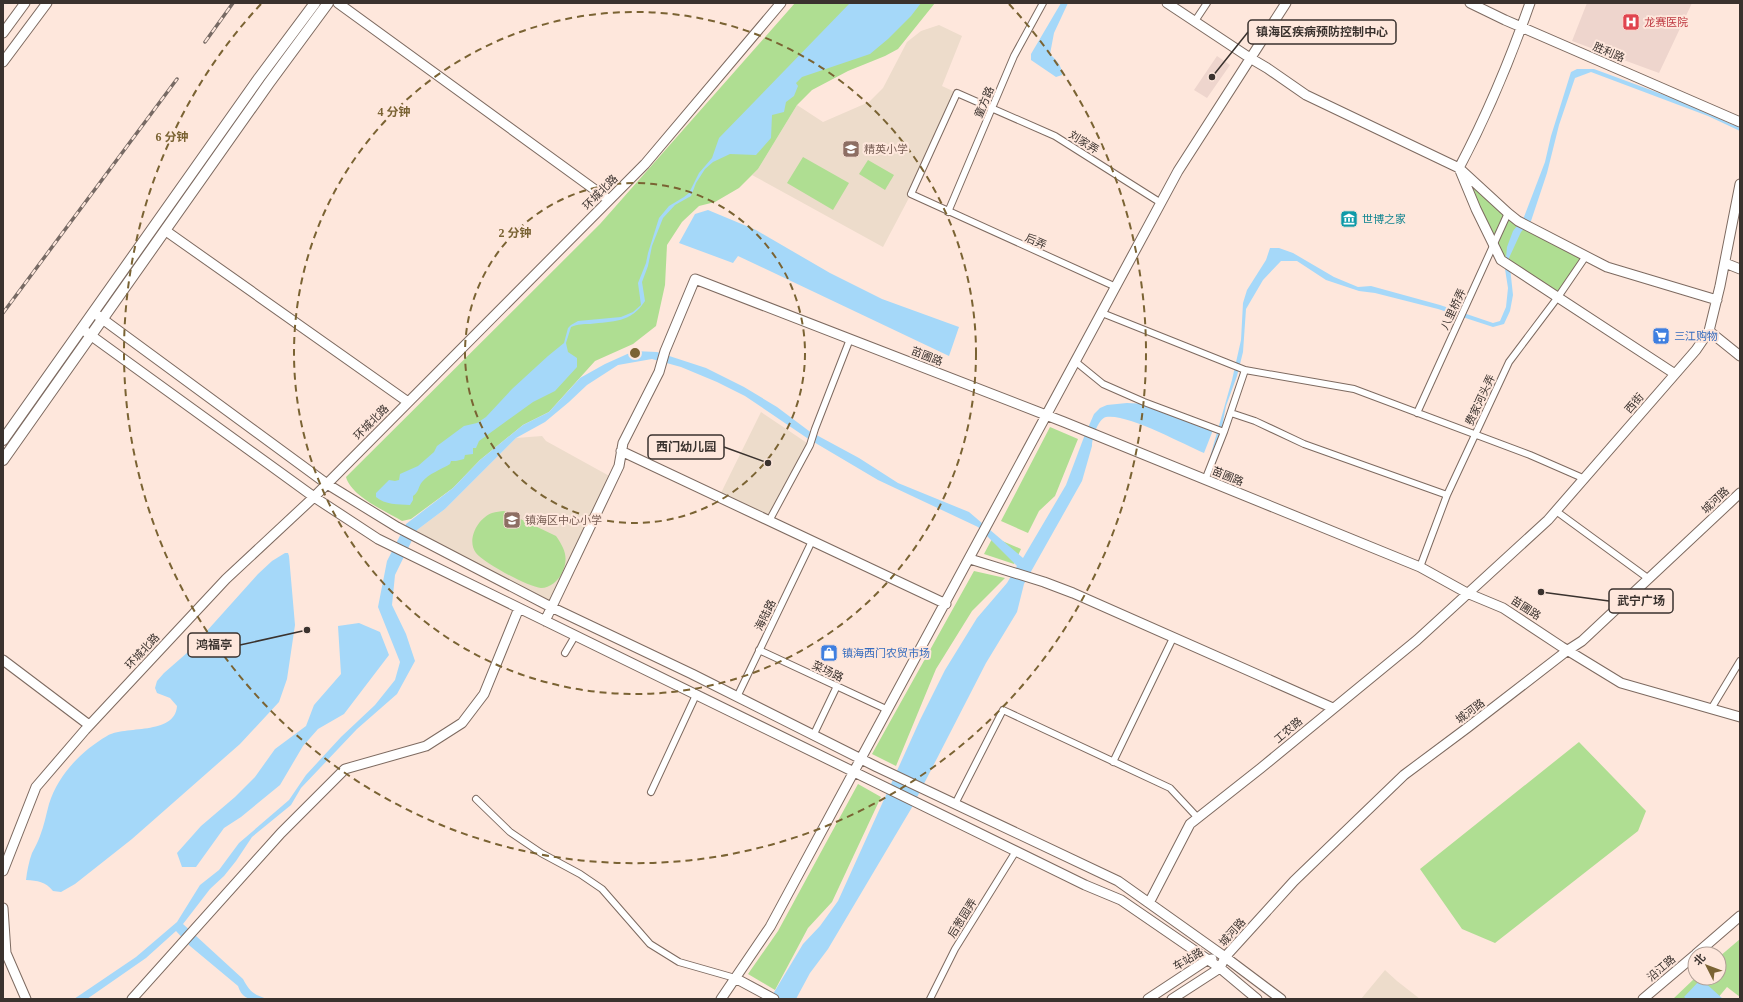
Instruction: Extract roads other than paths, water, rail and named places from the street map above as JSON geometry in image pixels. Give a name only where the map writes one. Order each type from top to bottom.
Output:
[{"type":"main road","points":[[3,440],[259,78],[315,3]]},
{"type":"main road","points":[[3,460],[269,83],[328,3]]},
{"type":"street","points":[[3,33],[25,3]]},
{"type":"street","points":[[3,62],[46,3]]},
{"type":"street","points":[[338,3],[609,200]]},
{"type":"street","name":"环城北路","points":[[3,871],[36,787],[89,725],[226,579],[314,496],[644,164],[780,3]]},
{"type":"street","name":"童方路","points":[[948,212],[1014,56],[1043,3]]},
{"type":"street","points":[[1167,3],[1267,68],[1306,96],[1459,168],[1508,214],[1518,220],[1607,267],[1717,300]]},
{"type":"street","points":[[1195,21],[1207,3]]},
{"type":"street","points":[[721,999],[770,927],[946,604],[1046,415],[1178,172],[1286,3]]},
{"type":"street","name":"胜利路","points":[[1470,3],[1522,28],[1740,122]]},
{"type":"street","points":[[1459,168],[1479,130],[1522,28],[1530,3]]},
{"type":"street","name":"刘家弄","points":[[948,212],[911,194],[957,93],[1055,136],[1161,203]]},
{"type":"street","points":[[1459,168],[1476,209],[1501,260],[1675,374]]},
{"type":"street","name":"西街","points":[[1467,593],[1556,511],[1696,350],[1709,331],[1725,263],[1740,184]]},
{"type":"street","name":"后弄","points":[[948,212],[1116,287]]},
{"type":"street","name":"八里桥弄","points":[[1417,413],[1508,214]]},
{"type":"street","points":[[166,231],[408,402]]},
{"type":"street","name":"费家河头弄","points":[[1420,567],[1447,495],[1509,362],[1558,297],[1586,256]]},
{"type":"street","points":[[1725,263],[1740,269]]},
{"type":"street","name":"苗圃路","points":[[621,451],[623,443],[659,372],[665,351],[695,279],[1046,415],[1420,567],[1467,593],[1503,608],[1621,683],[1740,717]]},
{"type":"street","points":[[93,312],[326,484],[397,527],[551,607],[737,697],[813,736],[1118,881],[1281,999]]},
{"type":"street","points":[[1102,313],[1245,370],[1354,390],[1530,455],[1585,479]]},
{"type":"street","points":[[82,329],[314,496],[378,539],[1085,885],[1121,900],[1220,968],[1258,999]]},
{"type":"street","points":[[1709,331],[1740,356]]},
{"type":"street","points":[[769,521],[810,446],[815,429],[850,339]]},
{"type":"street","points":[[1076,362],[1104,384],[1147,403],[1224,432]]},
{"type":"street","points":[[1205,480],[1231,413],[1245,370]]},
{"type":"street","points":[[1231,413],[1255,420],[1304,444],[1447,495]]},
{"type":"street","points":[[545,621],[619,466],[621,451],[946,604]]},
{"type":"street","name":"城河路","points":[[1225,957],[1294,881],[1404,775],[1568,650],[1582,641],[1740,493]]},
{"type":"street","points":[[1556,511],[1649,579]]},
{"type":"street","name":"海陆路","points":[[737,697],[812,541]]},
{"type":"street","points":[[970,559],[1032,578],[1072,593],[1333,708]]},
{"type":"street","name":"工农路","points":[[1149,903],[1190,824],[1261,768],[1417,640],[1467,593]]},
{"type":"street","points":[[132,999],[281,833],[344,769],[426,746],[462,724],[484,694],[519,608]]},
{"type":"street","points":[[565,653],[575,636]]},
{"type":"street","points":[[1113,762],[1173,638]]},
{"type":"street","name":"菜场路","points":[[760,650],[888,710]]},
{"type":"street","points":[[3,660],[89,725]]},
{"type":"street","points":[[1711,709],[1740,661]]},
{"type":"street","points":[[813,736],[837,686]]},
{"type":"street","points":[[651,792],[696,695]]},
{"type":"street","points":[[955,804],[1003,710],[1170,788],[1198,818]]},
{"type":"street","points":[[476,800],[510,832],[541,853],[580,874],[602,889],[650,944],[679,962],[735,978],[774,999]]},
{"type":"street","name":"后葱园弄","points":[[930,999],[955,949],[1016,851]]},
{"type":"street","points":[[3,908],[5,948],[26,999]]},
{"type":"street","name":"沿江路","points":[[1704,946],[1740,916]]},
{"type":"street","points":[[1172,999],[1220,968],[1225,957]]},
{"type":"street","name":"车站路","points":[[1148,999],[1207,960],[1225,957]]},
{"type":"street","name":"沿江路","points":[[1643,999],[1687,961]]},
{"type":"water","points":[[850,3],[921,3],[911,16],[888,39],[870,54],[802,77],[796,83],[798,86],[794,96],[786,102],[784,112],[772,115],[771,138],[756,155],[730,154],[713,162],[705,169],[696,183],[691,196],[675,205],[663,218],[652,246],[648,266],[642,282],[645,301],[634,313],[621,320],[580,324],[571,327],[566,343],[568,352],[577,358],[577,367],[555,391],[533,402],[479,441],[476,448],[473,448],[473,454],[465,455],[464,459],[451,461],[450,464],[428,477],[422,482],[413,496],[413,500],[410,505],[388,503],[376,497],[376,493],[389,480],[399,480],[400,474],[418,466],[434,452],[437,446],[464,426],[477,423],[486,417],[512,389],[564,343],[568,328],[571,325],[578,321],[621,317],[633,312],[641,305],[638,283],[646,263],[659,218],[669,206],[689,193],[699,173],[712,158],[719,138]]},
{"type":"water","points":[[1061,3],[1068,3],[1054,33],[1050,54],[1061,68],[1062,75],[1056,77],[1031,60],[1031,54]]},
{"type":"water","points":[[1577,69],[1594,69],[1694,106],[1733,125],[1740,126],[1740,131],[1708,116],[1591,72],[1575,78],[1559,125],[1547,173],[1531,221],[1521,232],[1509,258],[1513,295],[1510,311],[1504,324],[1493,327],[1438,309],[1375,293],[1359,291],[1326,280],[1297,261],[1281,261],[1263,280],[1246,309],[1243,352],[1237,376],[1226,406],[1215,463],[1210,457],[1232,380],[1241,340],[1243,303],[1247,290],[1266,260],[1270,248],[1279,248],[1293,253],[1334,277],[1358,287],[1371,286],[1440,305],[1493,323],[1500,321],[1506,307],[1508,288],[1505,269],[1507,247],[1513,231],[1524,217],[1545,162],[1551,136],[1571,72]]},
{"type":"water","points":[[708,210],[756,230],[830,273],[882,299],[959,327],[949,356],[738,256],[733,263],[679,243],[695,214]]},
{"type":"water","points":[[634,351],[657,352],[706,368],[744,387],[777,407],[809,431],[859,458],[898,483],[969,512],[1023,558],[1066,485],[1094,414],[1100,408],[1107,405],[1127,403],[1149,404],[1200,427],[1213,430],[1204,453],[1141,424],[1115,417],[1106,417],[1100,421],[1094,434],[1082,481],[1024,584],[1017,612],[986,663],[911,809],[828,949],[810,973],[796,999],[770,999],[803,944],[820,926],[838,901],[920,720],[945,670],[977,618],[1007,583],[1017,566],[978,527],[878,480],[807,438],[745,396],[681,367],[652,359],[618,365],[587,385],[545,422],[516,438],[445,509],[417,530],[395,575],[392,605],[406,634],[415,661],[397,694],[357,729],[301,788],[291,805],[252,837],[236,861],[224,876],[210,889],[183,924],[243,979],[253,992],[268,999],[253,999],[243,995],[238,986],[190,946],[176,931],[146,958],[87,999],[74,999],[136,957],[177,922],[200,885],[219,870],[239,843],[289,800],[306,775],[341,737],[375,705],[395,680],[400,662],[378,607],[387,561],[406,524],[453,488],[480,460],[523,425],[549,412],[580,378],[605,364]]},
{"type":"water","points":[[285,553],[288,553],[289,556],[295,625],[287,679],[279,702],[240,744],[132,839],[75,884],[61,892],[53,891],[41,882],[26,880],[30,859],[41,832],[49,804],[58,783],[64,774],[80,756],[107,736],[125,731],[158,726],[168,722],[174,715],[177,706],[170,698],[157,693],[155,688],[157,681],[188,652],[258,574],[272,561]]},
{"type":"water","points":[[359,623],[380,632],[389,655],[344,714],[318,729],[303,746],[280,785],[241,817],[224,828],[196,867],[182,867],[177,853],[201,826],[235,797],[255,777],[275,749],[306,726],[314,705],[341,674],[338,626]]},
{"type":"water","points":[[1694,986],[1709,986],[1723,999],[1687,999],[1684,997]]},
{"type":"railway","points":[[205,42],[233,3]]},
{"type":"railway","points":[[3,313],[177,79]]},
{"type":"place","name":"龙赛医院","points":[[1631,22]]},
{"type":"place","name":"镇海区疾病预防控制中心","points":[[1212,77]]},
{"type":"place","name":"精英小学","points":[[851,149]]},
{"type":"place","name":"世博之家","points":[[1349,219]]},
{"type":"place","name":"三江购物","points":[[1661,336]]},
{"type":"place","name":"西门幼儿园","points":[[768,463]]},
{"type":"place","name":"镇海区中心小学","points":[[512,520]]},
{"type":"place","name":"武宁广场","points":[[1541,592]]},
{"type":"place","name":"鸿福亭","points":[[307,630]]},
{"type":"place","name":"镇海西门农贸市场","points":[[829,653]]}]
